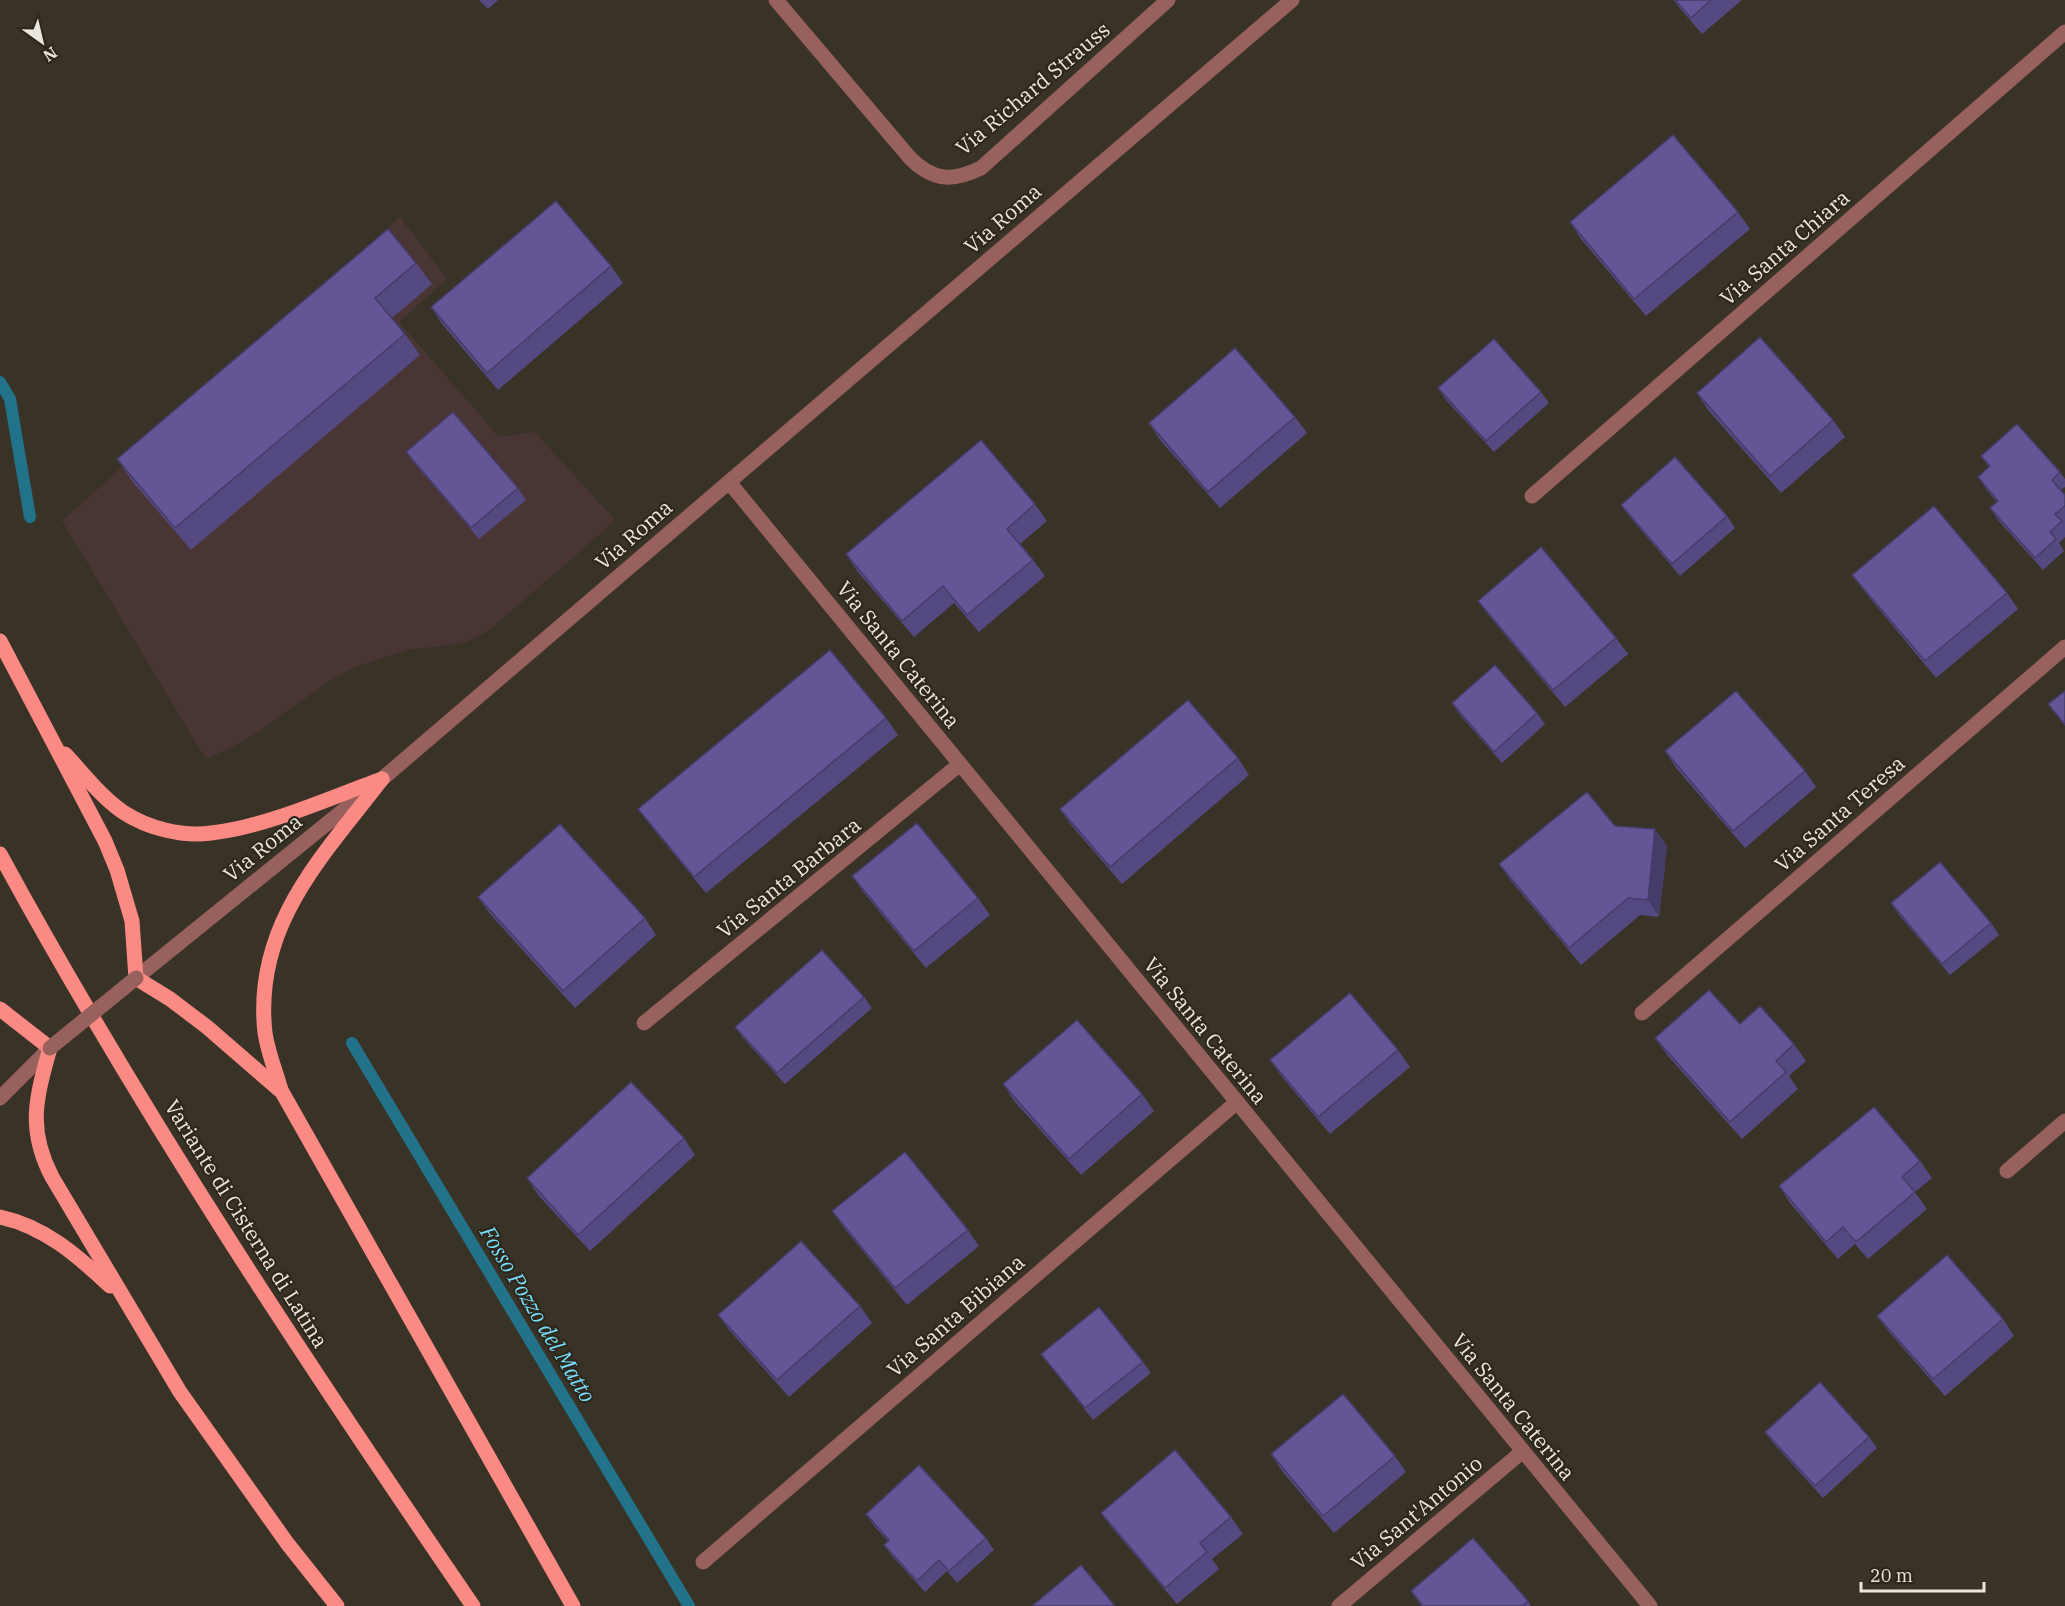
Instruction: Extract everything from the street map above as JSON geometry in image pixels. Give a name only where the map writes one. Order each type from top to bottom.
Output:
[{"type":"main road","points":[[0,641],[105,841],[117,870],[132,921],[136,978],[170,999],[207,1027],[282,1092]]},
{"type":"main road","points":[[52,741],[122,811],[139,821],[156,827],[188,833],[210,834],[255,824],[382,779]]},
{"type":"main road","points":[[382,779],[298,891],[285,914],[276,936],[267,975],[265,1032],[282,1092],[573,1606]]},
{"type":"main road","name":"Variante di Cisterna di Latina","points":[[0,854],[100,1031],[226,1235],[342,1415],[473,1606]]},
{"type":"main road","points":[[0,1009],[50,1048],[35,1125],[41,1153],[52,1177],[201,1424],[287,1544],[338,1606]]},
{"type":"main road","points":[[0,1217],[21,1222],[58,1242],[83,1260],[125,1299]]},
{"type":"street","name":"Via Richard Strauss","points":[[776,0],[910,158],[925,171],[948,178],[965,175],[981,168],[1168,0]]},
{"type":"street","name":"Via Roma","points":[[0,1098],[50,1048],[382,779],[1292,0]]},
{"type":"street","name":"Via Santa Chiara","points":[[1532,496],[2065,32]]},
{"type":"street","name":"Via Santa Caterina","points":[[729,482],[1650,1606]]},
{"type":"street","name":"Via Santa Teresa","points":[[1642,1013],[2065,647]]},
{"type":"street","name":"Via Santa Barbara","points":[[644,1023],[960,764]]},
{"type":"street","name":"Via Santa Bibiana","points":[[703,1562],[1237,1102]]},
{"type":"street","points":[[2007,1171],[2065,1121]]},
{"type":"street","name":"Via Sant'Antonio","points":[[1339,1606],[1523,1451]]},
{"type":"shaded area","points":[[400,217],[447,279],[399,322],[499,437],[535,432],[615,520],[488,631],[465,643],[408,650],[353,668],[329,681],[257,733],[206,759],[62,521]]},
{"type":"building","points":[[1675,0],[1711,0],[1691,18]]},
{"type":"building","points":[[1673,135],[1738,212],[1634,299],[1570,222]]},
{"type":"building","points":[[556,201],[611,266],[487,373],[431,307]]},
{"type":"building","points":[[388,229],[416,263],[375,298],[405,334],[175,528],[117,459]]},
{"type":"building","points":[[1760,337],[1833,420],[1770,476],[1697,393]]},
{"type":"building","points":[[1494,339],[1541,392],[1486,441],[1438,388]]},
{"type":"building","points":[[1235,348],[1295,417],[1208,492],[1149,423]]},
{"type":"building","points":[[453,412],[518,488],[471,528],[406,452]]},
{"type":"building","points":[[2017,424],[2060,472],[2052,480],[2065,495],[2065,506],[2055,514],[2062,521],[2050,532],[2056,539],[2035,558],[1990,508],[1998,501],[1978,477],[1990,466],[1981,456]]},
{"type":"building","points":[[981,440],[1035,504],[1007,529],[1033,560],[967,615],[943,586],[902,621],[846,554]]},
{"type":"building","points":[[1675,457],[1727,516],[1672,564],[1621,505]]},
{"type":"building","points":[[1934,506],[2007,593],[1925,661],[1852,575]]},
{"type":"building","points":[[1541,547],[1616,638],[1553,690],[1478,601]]},
{"type":"building","points":[[830,650],[886,718],[694,877],[638,809]]},
{"type":"building","points":[[1495,665],[1537,713],[1494,752],[1452,703]]},
{"type":"building","points":[[1736,691],[1805,771],[1733,831],[1665,751]]},
{"type":"building","points":[[2065,691],[2065,725],[2048,704]]},
{"type":"building","points":[[1188,700],[1238,758],[1110,867],[1060,809]]},
{"type":"building","points":[[1587,792],[1615,826],[1655,829],[1648,900],[1628,898],[1569,948],[1499,864]]},
{"type":"building","points":[[917,823],[978,898],[914,951],[852,876]]},
{"type":"building","points":[[560,824],[645,918],[563,991],[478,897]]},
{"type":"building","points":[[1940,862],[1991,923],[1942,964],[1891,903]]},
{"type":"building","points":[[822,950],[864,997],[777,1073],[735,1027]]},
{"type":"building","points":[[1709,990],[1740,1024],[1760,1006],[1794,1044],[1776,1061],[1786,1072],[1730,1122],[1655,1038]]},
{"type":"building","points":[[1350,993],[1398,1050],[1318,1117],[1270,1060]]},
{"type":"building","points":[[1077,1020],[1142,1094],[1069,1159],[1003,1084]]},
{"type":"building","points":[[631,1082],[684,1138],[578,1235],[527,1178]]},
{"type":"building","points":[[1874,1107],[1920,1161],[1902,1177],[1915,1192],[1856,1242],[1843,1227],[1826,1242],[1779,1186]]},
{"type":"building","points":[[905,1152],[968,1230],[895,1288],[832,1211]]},
{"type":"building","points":[[801,1241],[860,1306],[777,1380],[718,1315]]},
{"type":"building","points":[[1947,1255],[2003,1319],[1933,1379],[1877,1316]]},
{"type":"building","points":[[1099,1307],[1143,1362],[1085,1408],[1041,1354]]},
{"type":"building","points":[[1820,1382],[1869,1437],[1815,1486],[1765,1432]]},
{"type":"building","points":[[1343,1394],[1395,1456],[1323,1516],[1271,1454]]},
{"type":"building","points":[[1175,1450],[1231,1517],[1200,1543],[1207,1552],[1165,1588],[1101,1513]]},
{"type":"building","points":[[919,1465],[986,1538],[949,1571],[939,1560],[917,1581],[884,1545],[889,1540],[866,1514]]},
{"type":"building","points":[[1473,1538],[1528,1601],[1522,1606],[1423,1606],[1411,1591]]},
{"type":"building","points":[[1081,1565],[1115,1606],[1032,1606]]},
{"type":"waterway","points":[[0,382],[10,399],[30,517]]},
{"type":"waterway","name":"Fosso Pozzo del Matto","points":[[352,1043],[689,1606]]}]
